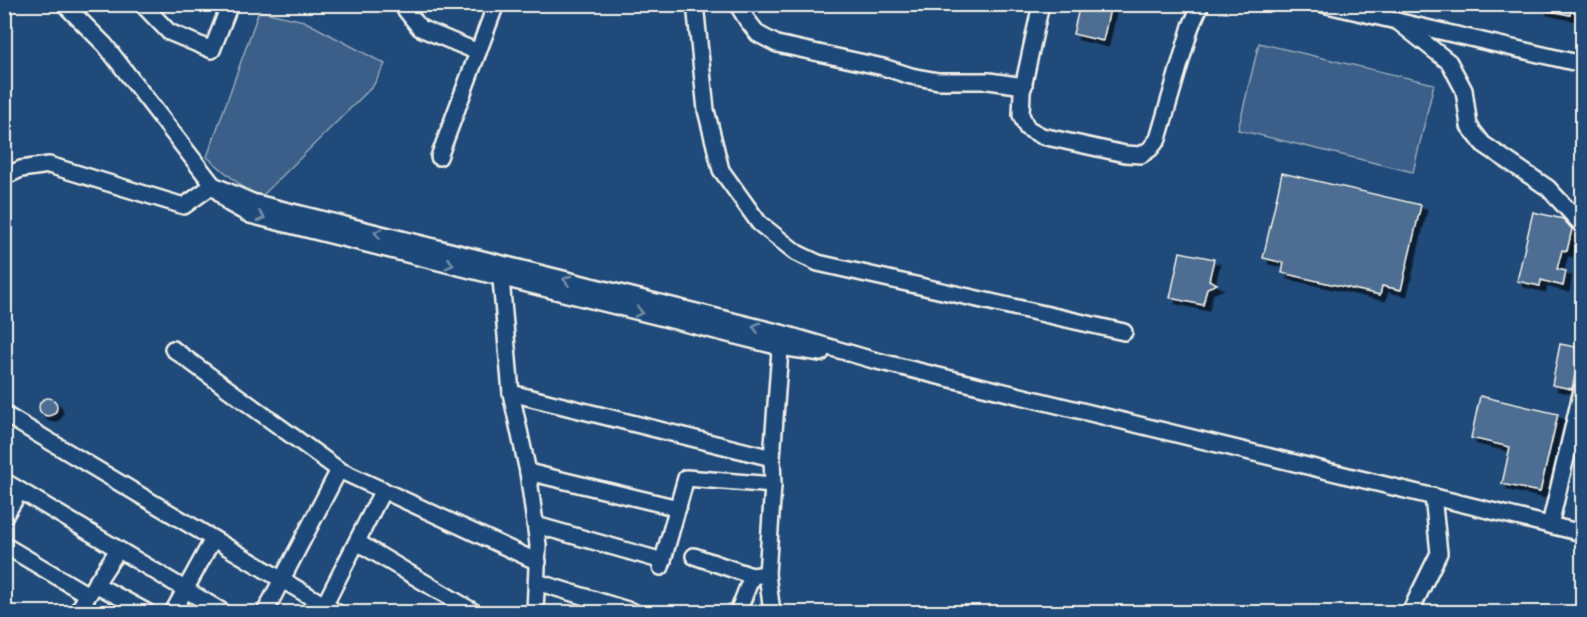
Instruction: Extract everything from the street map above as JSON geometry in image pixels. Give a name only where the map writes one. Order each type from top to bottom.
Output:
[{"type":"street","points":[[64,4],[105,45],[213,185],[252,202],[500,270],[780,340],[873,360],[1582,533]]},
{"type":"street","points":[[142,4],[169,32],[212,50],[230,4]]},
{"type":"street","points":[[401,4],[420,28],[478,52]]},
{"type":"street","points":[[439,158],[496,4]]},
{"type":"street","points":[[695,4],[706,110],[721,170],[759,223],[797,253],[818,263],[1124,332]]},
{"type":"street","points":[[738,4],[758,34],[777,44],[938,81],[988,81],[1024,86]]},
{"type":"street","points":[[1041,4],[1021,98],[1021,115],[1027,128],[1042,136],[1125,154],[1141,155],[1158,139],[1191,26],[1201,4]]},
{"type":"street","points":[[1323,4],[1582,64]]},
{"type":"street","points":[[1397,21],[1449,62],[1464,90],[1469,126],[1483,144],[1548,188],[1582,225]]},
{"type":"street","points":[[4,177],[21,169],[49,165],[184,206],[213,185]]},
{"type":"street","points":[[500,270],[511,393],[528,472],[536,525],[538,562],[535,612]]},
{"type":"street","points":[[738,612],[760,575],[773,485],[772,458],[780,340]]},
{"type":"street","points":[[174,349],[339,470],[538,562]]},
{"type":"street","points":[[1550,525],[1582,390]]},
{"type":"street","points":[[511,393],[772,458]]},
{"type":"street","points":[[4,414],[330,610],[357,542],[383,490]]},
{"type":"street","points":[[264,612],[339,470]]},
{"type":"street","points":[[528,472],[678,508]]},
{"type":"street","points":[[536,525],[662,564],[686,478],[773,485]]},
{"type":"street","points":[[4,481],[223,612]]},
{"type":"street","points":[[4,517],[20,491]]},
{"type":"street","points":[[1410,612],[1439,553],[1433,496]]},
{"type":"street","points":[[172,612],[213,539]]},
{"type":"street","points":[[357,542],[474,612]]},
{"type":"street","points":[[4,545],[92,590],[147,612]]},
{"type":"street","points":[[76,612],[118,550]]},
{"type":"street","points":[[694,556],[760,575]]},
{"type":"street","points":[[760,575],[772,612]]},
{"type":"street","points":[[537,582],[634,612]]},
{"type":"shaded area","points":[[259,11],[304,21],[385,64],[373,86],[262,196],[250,193],[207,157]]},
{"type":"shaded area","points":[[1259,43],[1434,84],[1413,172],[1238,130]]},
{"type":"building","points":[[1080,4],[1111,4],[1103,41],[1073,34]]},
{"type":"building","points":[[1542,4],[1572,4],[1570,15],[1541,9]]},
{"type":"building","points":[[1282,173],[1421,205],[1401,290],[1382,286],[1380,295],[1282,273],[1284,263],[1263,258]]},
{"type":"building","points":[[1533,212],[1563,219],[1572,229],[1567,251],[1562,250],[1557,269],[1566,271],[1563,286],[1541,280],[1540,286],[1517,281]]},
{"type":"building","points":[[1180,252],[1214,259],[1209,280],[1217,284],[1207,288],[1203,305],[1170,298]]},
{"type":"building","points":[[1560,344],[1581,348],[1572,389],[1552,385]]},
{"type":"building","points":[[1480,396],[1558,414],[1540,492],[1502,484],[1510,447],[1471,438]]},
{"type":"building","points":[[44,398],[52,398],[57,403],[55,414],[44,416],[39,411],[39,403]]}]
